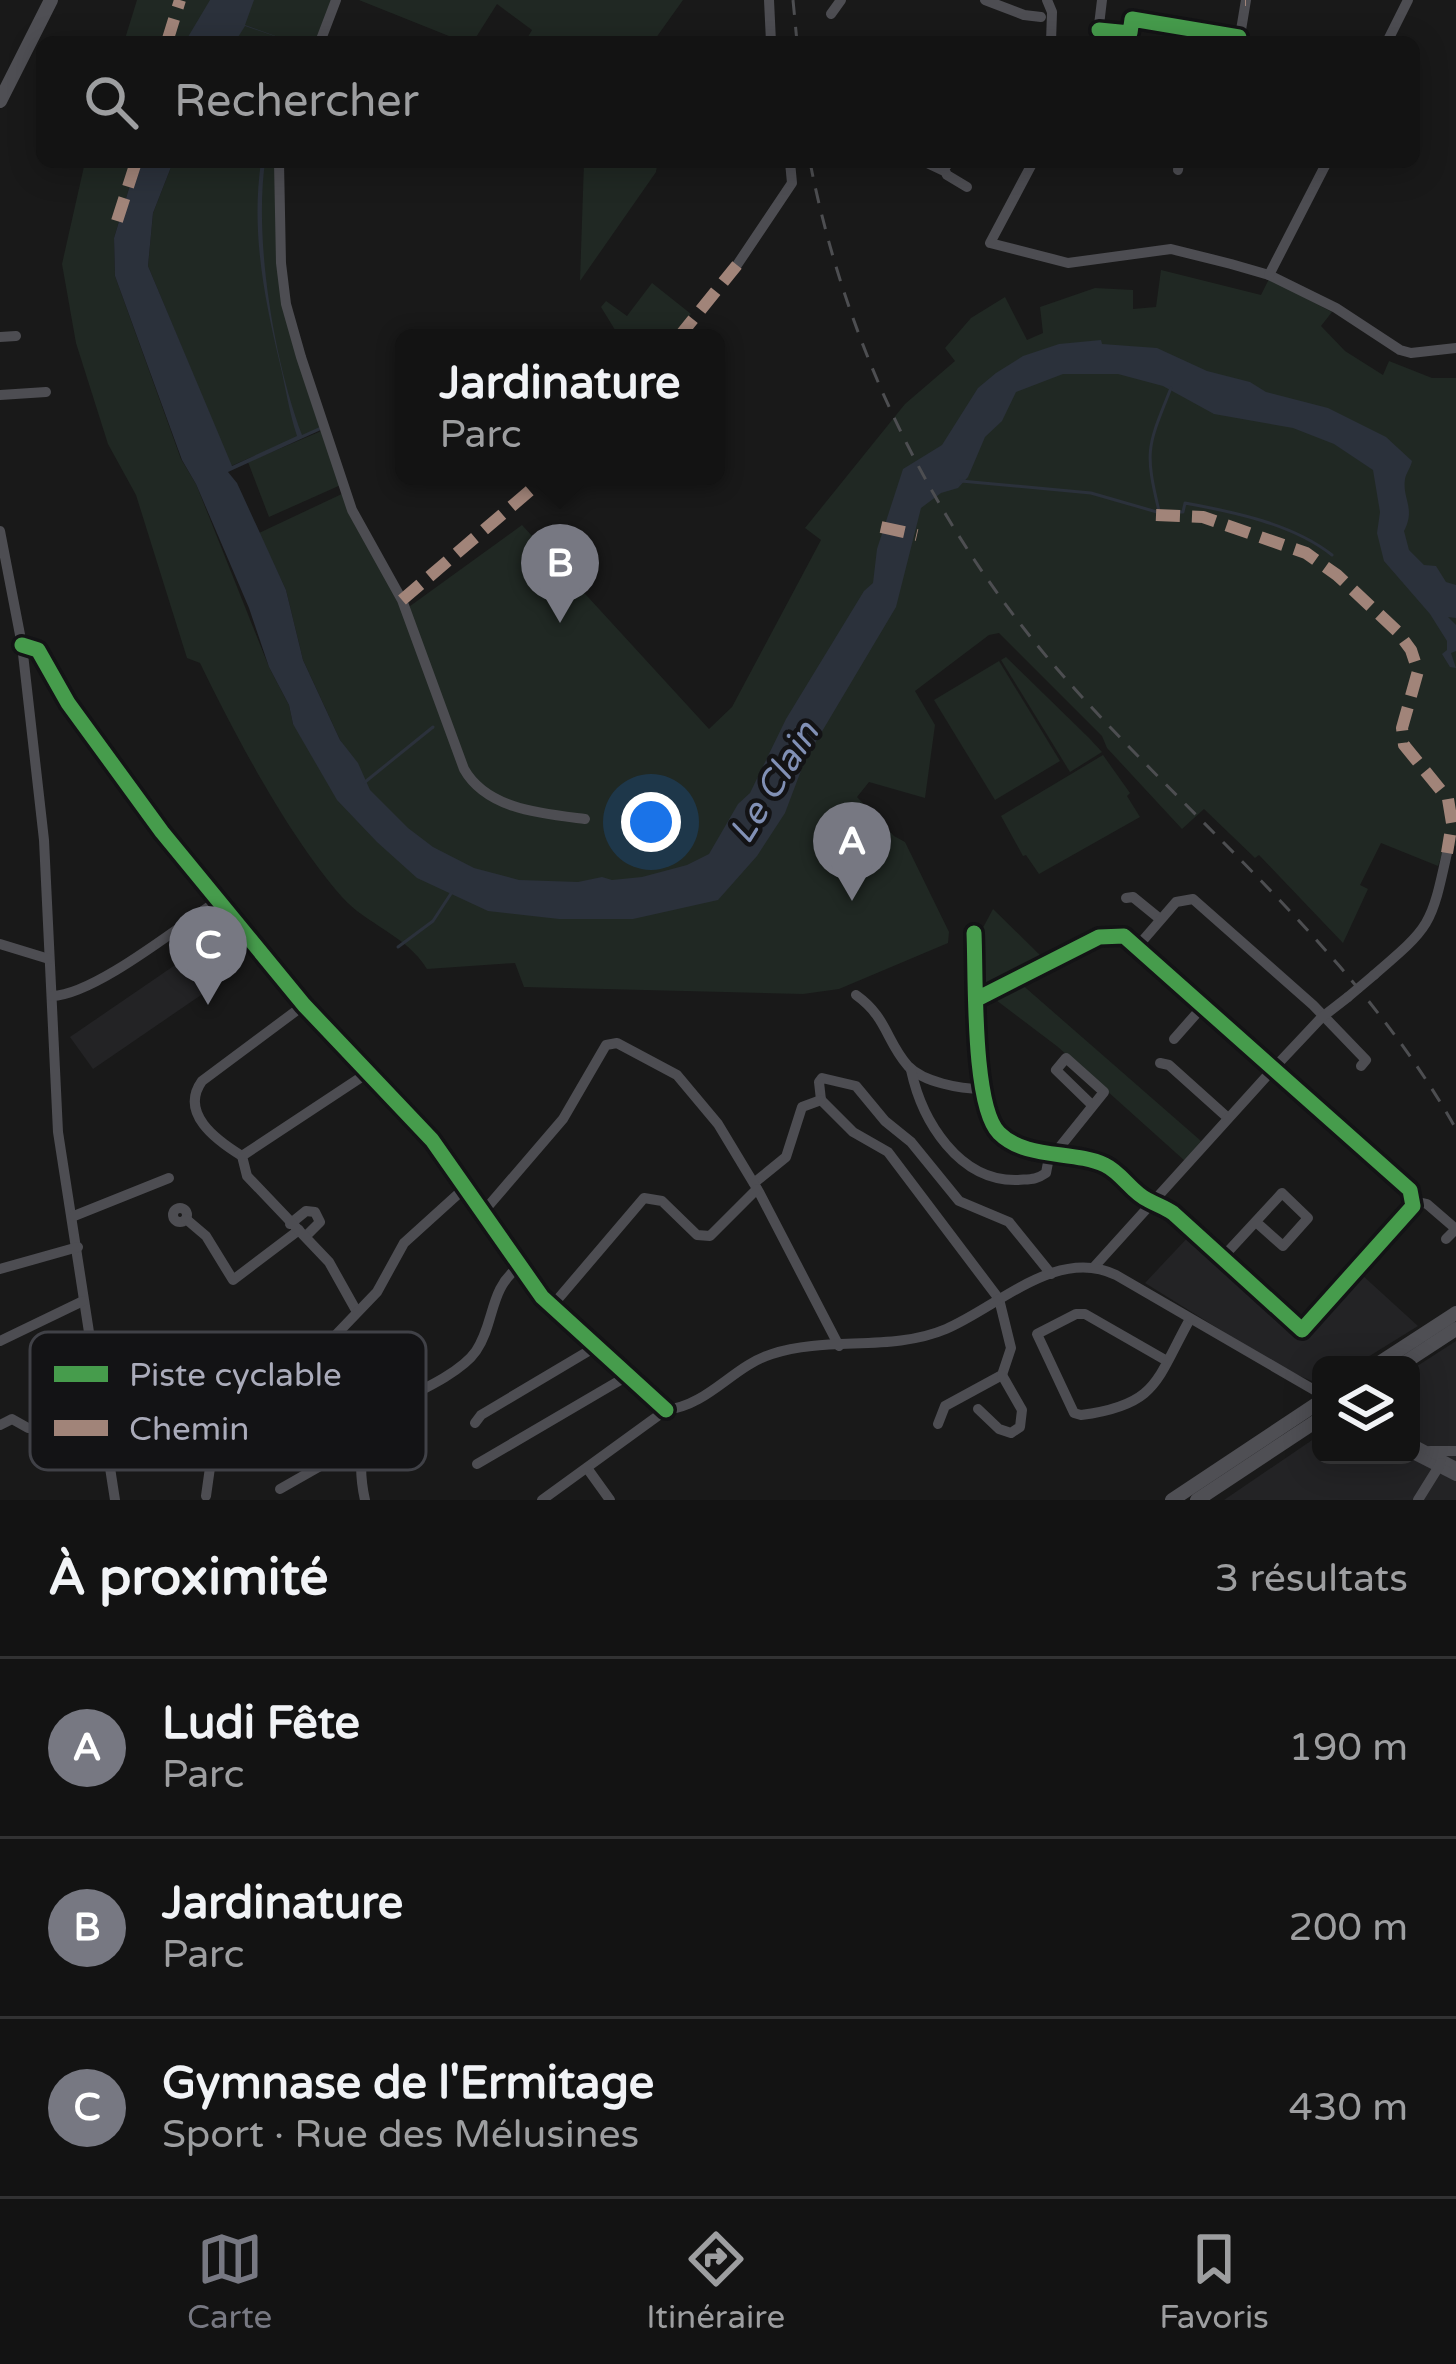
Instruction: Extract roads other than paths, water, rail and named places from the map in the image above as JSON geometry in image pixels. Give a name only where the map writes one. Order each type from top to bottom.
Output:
[{"type":"main road","points":[[0,86],[46,0]]},
{"type":"main road","points":[[0,101],[46,0]]},
{"type":"main road","points":[[1390,1356],[1456,1313]]},
{"type":"main road","points":[[1414,1356],[1456,1328]]},
{"type":"main road","points":[[1172,1500],[1312,1415]]},
{"type":"main road","points":[[1197,1500],[1312,1415]]},
{"type":"street","points":[[322,36],[336,0]]},
{"type":"street","points":[[769,0],[771,36]]},
{"type":"street","points":[[832,14],[842,0]]},
{"type":"street","points":[[985,0],[1024,16],[1041,17]]},
{"type":"street","points":[[1047,0],[1051,36]]},
{"type":"street","points":[[1100,34],[1102,0]]},
{"type":"street","points":[[1240,36],[1246,0]]},
{"type":"street","points":[[1390,36],[1408,0]]},
{"type":"street","points":[[279,168],[280,263],[301,357],[352,510],[402,600],[470,780],[524,809],[586,819]]},
{"type":"street","points":[[737,265],[792,183],[791,168]]},
{"type":"street","points":[[947,168],[947,176],[967,187]]},
{"type":"street","points":[[1030,168],[990,243],[1068,263],[1171,249],[1269,275],[1336,308],[1400,350],[1456,349]]},
{"type":"street","points":[[1269,275],[1324,168]]},
{"type":"street","points":[[0,337],[16,336]]},
{"type":"street","points":[[0,395],[46,392]]},
{"type":"street","points":[[0,531],[22,645],[44,840],[58,1132],[74,1216],[87,1332]]},
{"type":"street","points":[[22,645],[38,650],[68,703],[216,902],[366,1074],[432,1140],[519,1267],[552,1306],[666,1410]]},
{"type":"street","points":[[1098,1268],[1152,1201],[1322,1018],[1423,930],[1437,902],[1447,853]]},
{"type":"street","points":[[1126,898],[1133,897],[1160,919]]},
{"type":"street","points":[[1138,946],[1177,901],[1195,900],[1313,1005],[1366,1060],[1360,1066]]},
{"type":"street","points":[[52,996],[110,974],[216,902]]},
{"type":"street","points":[[974,933],[977,999],[982,1089],[987,1114],[1000,1134],[1023,1148],[1106,1166],[1173,1213],[1302,1330],[1411,1211],[1410,1190],[1120,934],[1103,936],[977,999]]},
{"type":"street","points":[[0,944],[49,959]]},
{"type":"street","points":[[856,995],[878,1012],[938,1136],[981,1175],[1038,1179],[1046,1173],[1053,1152],[1105,1092],[1066,1058],[1055,1070],[1092,1105]]},
{"type":"street","points":[[304,1005],[209,1075],[194,1092],[192,1104],[219,1142],[242,1156],[248,1175],[329,1262],[357,1312]]},
{"type":"street","points":[[1174,1039],[1204,1005]]},
{"type":"street","points":[[484,1210],[563,1119],[606,1045],[617,1043],[677,1075],[718,1124],[756,1186],[839,1346]]},
{"type":"street","points":[[1160,1063],[1169,1064],[1228,1118]]},
{"type":"street","points":[[910,1070],[953,1087],[982,1089]]},
{"type":"street","points":[[242,1156],[366,1074]]},
{"type":"street","points":[[938,1424],[945,1406],[1002,1375],[1011,1339],[999,1299],[888,1152],[853,1132],[821,1100],[818,1082],[826,1077],[860,1089],[959,1201],[1009,1222],[1055,1272]]},
{"type":"street","points":[[552,1306],[644,1198],[662,1201],[697,1234],[710,1236],[786,1157],[802,1107],[821,1100]]},
{"type":"street","points":[[74,1216],[169,1178]]},
{"type":"street","points":[[338,1332],[381,1287],[404,1243],[467,1186]]},
{"type":"street","points":[[1222,1258],[1282,1193],[1308,1218],[1283,1246],[1256,1222]]},
{"type":"street","points":[[1414,1201],[1427,1204],[1456,1229],[1446,1239]]},
{"type":"street","points":[[186,1219],[206,1235],[233,1280],[298,1230]]},
{"type":"street","points":[[542,1500],[666,1410],[691,1405],[764,1356],[942,1331],[1120,1238]]},
{"type":"street","points":[[0,1269],[78,1247]]},
{"type":"street","points":[[426,1384],[469,1359],[482,1339],[500,1285],[519,1267]]},
{"type":"street","points":[[1055,1272],[1098,1268],[1312,1392]]},
{"type":"street","points":[[0,1341],[82,1301]]},
{"type":"street","points":[[1167,1361],[1090,1315],[1076,1314],[1036,1334],[1066,1401],[1081,1415],[1131,1405],[1158,1381],[1190,1319]]},
{"type":"street","points":[[475,1423],[597,1346]]},
{"type":"street","points":[[477,1464],[629,1375]]},
{"type":"street","points":[[978,1409],[1003,1432],[1020,1427],[1022,1410],[1002,1375]]},
{"type":"street","points":[[1294,1380],[1312,1410]]},
{"type":"street","points":[[0,1412],[6,1422]]},
{"type":"street","points":[[1420,1450],[1456,1451]]},
{"type":"street","points":[[1420,1453],[1448,1468]]},
{"type":"street","points":[[1420,1463],[1428,1480]]},
{"type":"street","points":[[587,1468],[610,1500]]},
{"type":"street","points":[[1418,1500],[1428,1480],[1448,1468]]},
{"type":"street","points":[[112,1470],[115,1500]]},
{"type":"street","points":[[206,1496],[210,1470]]},
{"type":"street","points":[[280,1489],[314,1470]]},
{"type":"street","points":[[360,1470],[364,1500]]},
{"type":"water","points":[[210,0],[254,0],[245,25],[275,36],[245,26],[239,36],[189,36]]},
{"type":"water","name":"Le Clain","points":[[135,168],[171,168],[153,213],[148,266],[232,466],[297,436],[269,314],[261,264],[258,188],[260,168],[264,168],[264,264],[275,337],[302,435],[323,429],[228,472],[286,590],[303,660],[340,740],[358,763],[370,790],[433,847],[474,868],[519,880],[612,880],[687,865],[709,854],[738,804],[750,793],[786,719],[873,583],[877,549],[903,469],[942,445],[978,388],[996,373],[1023,356],[1059,344],[1101,340],[1102,344],[1157,348],[1266,392],[1328,408],[1386,437],[1412,461],[1405,486],[1409,516],[1404,531],[1409,550],[1456,585],[1456,618],[1448,617],[1456,625],[1456,651],[1451,653],[1456,668],[1442,654],[1447,641],[1430,614],[1384,561],[1373,470],[1334,444],[1293,428],[1214,414],[1163,386],[1118,374],[1063,374],[1016,392],[1002,421],[985,437],[968,477],[958,488],[941,493],[921,508],[896,607],[805,760],[785,813],[757,856],[718,900],[633,919],[559,919],[488,911],[417,878],[377,842],[337,800],[293,724],[249,608],[182,460],[115,276],[114,238]]},
{"type":"waterway","points":[[1159,511],[1151,448],[1171,388]]},
{"type":"waterway","points":[[961,481],[1091,493],[1157,512],[1183,512],[1185,503],[1281,527],[1332,555]]},
{"type":"waterway","points":[[365,782],[433,727]]},
{"type":"waterway","points":[[398,947],[433,921],[452,892]]},
{"type":"railway","points":[[793,0],[796,36]]},
{"type":"railway","points":[[811,168],[827,236],[877,380],[909,449],[988,579],[1083,698],[1282,903],[1376,1010],[1456,1129]]},
{"type":"place","name":"Jardinature","points":[[560,623]]},
{"type":"place","name":"Ludi Fête","points":[[852,901]]},
{"type":"place","name":"Gymnase de l'Ermitage","points":[[208,1005]]}]
